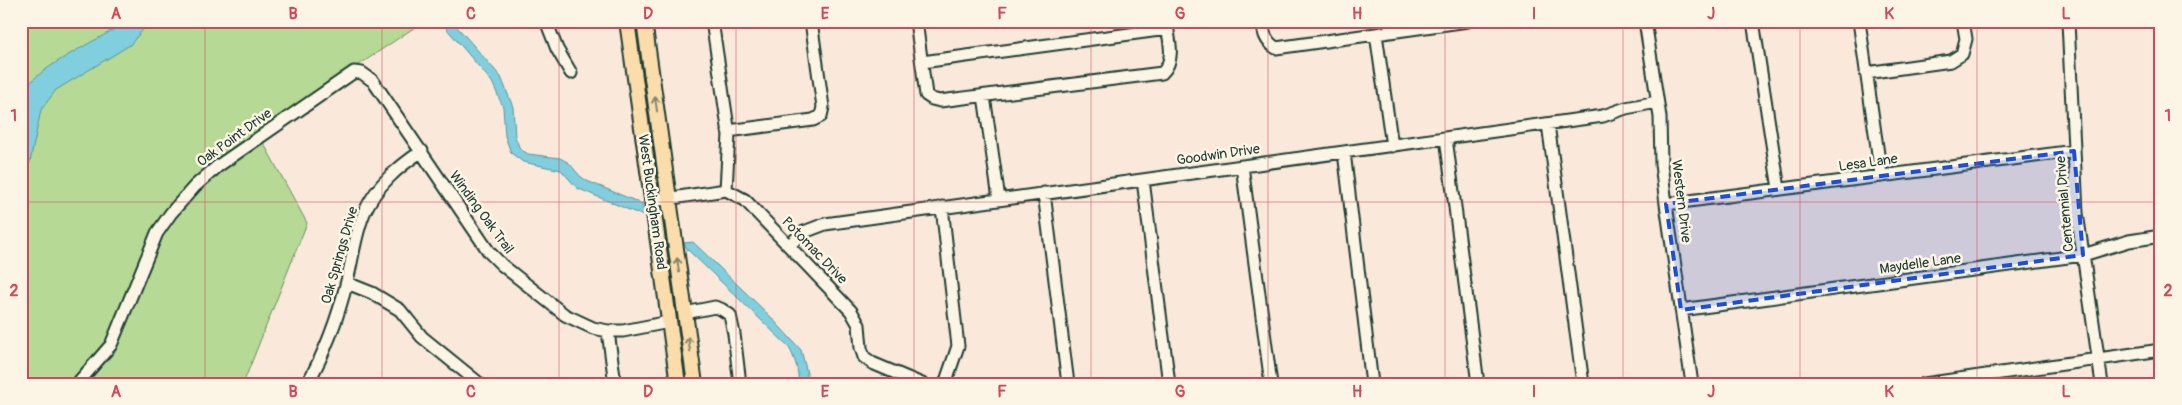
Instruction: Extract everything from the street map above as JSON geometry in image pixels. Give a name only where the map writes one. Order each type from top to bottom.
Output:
[{"type":"main road","name":"West Buckingham Road","points":[[627,21],[678,384]]},
{"type":"main road","name":"West Buckingham Road","points":[[644,21],[695,384]]},
{"type":"main road","points":[[669,322],[685,313]]},
{"type":"street","points":[[546,21],[571,73]]},
{"type":"street","points":[[652,201],[726,190],[729,158],[728,132],[712,21]]},
{"type":"street","points":[[728,132],[813,120],[821,116],[823,107],[811,21]]},
{"type":"street","points":[[916,21],[926,95],[940,101],[1162,73],[1169,67],[1171,58],[1167,25],[922,62]]},
{"type":"street","points":[[1262,21],[1264,35],[1268,43],[1276,48],[1468,21]]},
{"type":"street","name":"Western Drive","points":[[1645,21],[1657,102],[1666,204],[1692,384]]},
{"type":"street","points":[[1753,21],[1779,189]]},
{"type":"street","points":[[1859,21],[1881,175]]},
{"type":"street","points":[[1866,73],[1951,61],[1962,54],[1966,38],[1964,21]]},
{"type":"street","name":"Centennial Drive","points":[[2068,21],[2077,213],[2102,384]]},
{"type":"street","points":[[1376,34],[1392,146]]},
{"type":"street","name":"Oak Point Drive","points":[[77,384],[112,345],[157,233],[171,212],[195,186],[235,152],[354,72],[362,73]]},
{"type":"street","name":"Winding Oak Trail","points":[[362,73],[373,81],[489,252],[502,265],[565,315],[593,328],[623,331],[669,322]]},
{"type":"street","points":[[984,96],[999,199]]},
{"type":"street","name":"Goodwin Drive","points":[[789,245],[804,232],[825,224],[1603,116],[1626,108],[1657,102]]},
{"type":"street","points":[[1548,124],[1583,384]]},
{"type":"street","points":[[1446,138],[1478,384]]},
{"type":"street","name":"Oak Springs Drive","points":[[308,384],[334,329],[365,212],[377,190],[388,177],[422,151]]},
{"type":"street","name":"Lesa Lane","points":[[1666,204],[2074,151]]},
{"type":"street","points":[[1344,152],[1372,384]]},
{"type":"street","points":[[1242,166],[1271,384]]},
{"type":"street","points":[[1143,180],[1169,384]]},
{"type":"street","name":"Potomac Drive","points":[[726,190],[745,200],[851,311],[858,325],[864,357],[872,363],[922,384]]},
{"type":"street","points":[[1044,193],[1068,384]]},
{"type":"street","points":[[942,207],[954,291],[958,346],[945,384]]},
{"type":"street","name":"Maydelle Lane","points":[[1681,310],[2083,255],[2129,241],[2161,236]]},
{"type":"street","points":[[347,283],[372,293],[400,310],[422,337],[480,384]]},
{"type":"street","points":[[685,313],[715,307],[722,308],[730,315],[740,384]]},
{"type":"street","points":[[608,331],[615,384]]},
{"type":"street","points":[[1924,384],[2161,350]]},
{"type":"highlighted area","points":[[2074,151],[2083,255],[1681,310],[1666,204]]},
{"type":"green space","points":[[21,21],[424,21],[258,133],[307,223],[243,384],[21,384]]},
{"type":"water","points":[[121,21],[150,21],[130,45],[56,90],[41,110],[30,162],[21,178],[20,120],[25,90],[31,82],[52,65],[113,30]]},
{"type":"water","points":[[440,21],[452,21],[501,77],[513,107],[515,137],[520,149],[528,154],[560,158],[569,163],[587,181],[643,204],[643,213],[641,215],[577,188],[561,170],[523,162],[511,153],[505,136],[503,107],[492,82]]},
{"type":"water","points":[[693,242],[769,315],[801,350],[807,373],[807,384],[798,384],[796,365],[789,347],[687,249],[684,243]]}]
